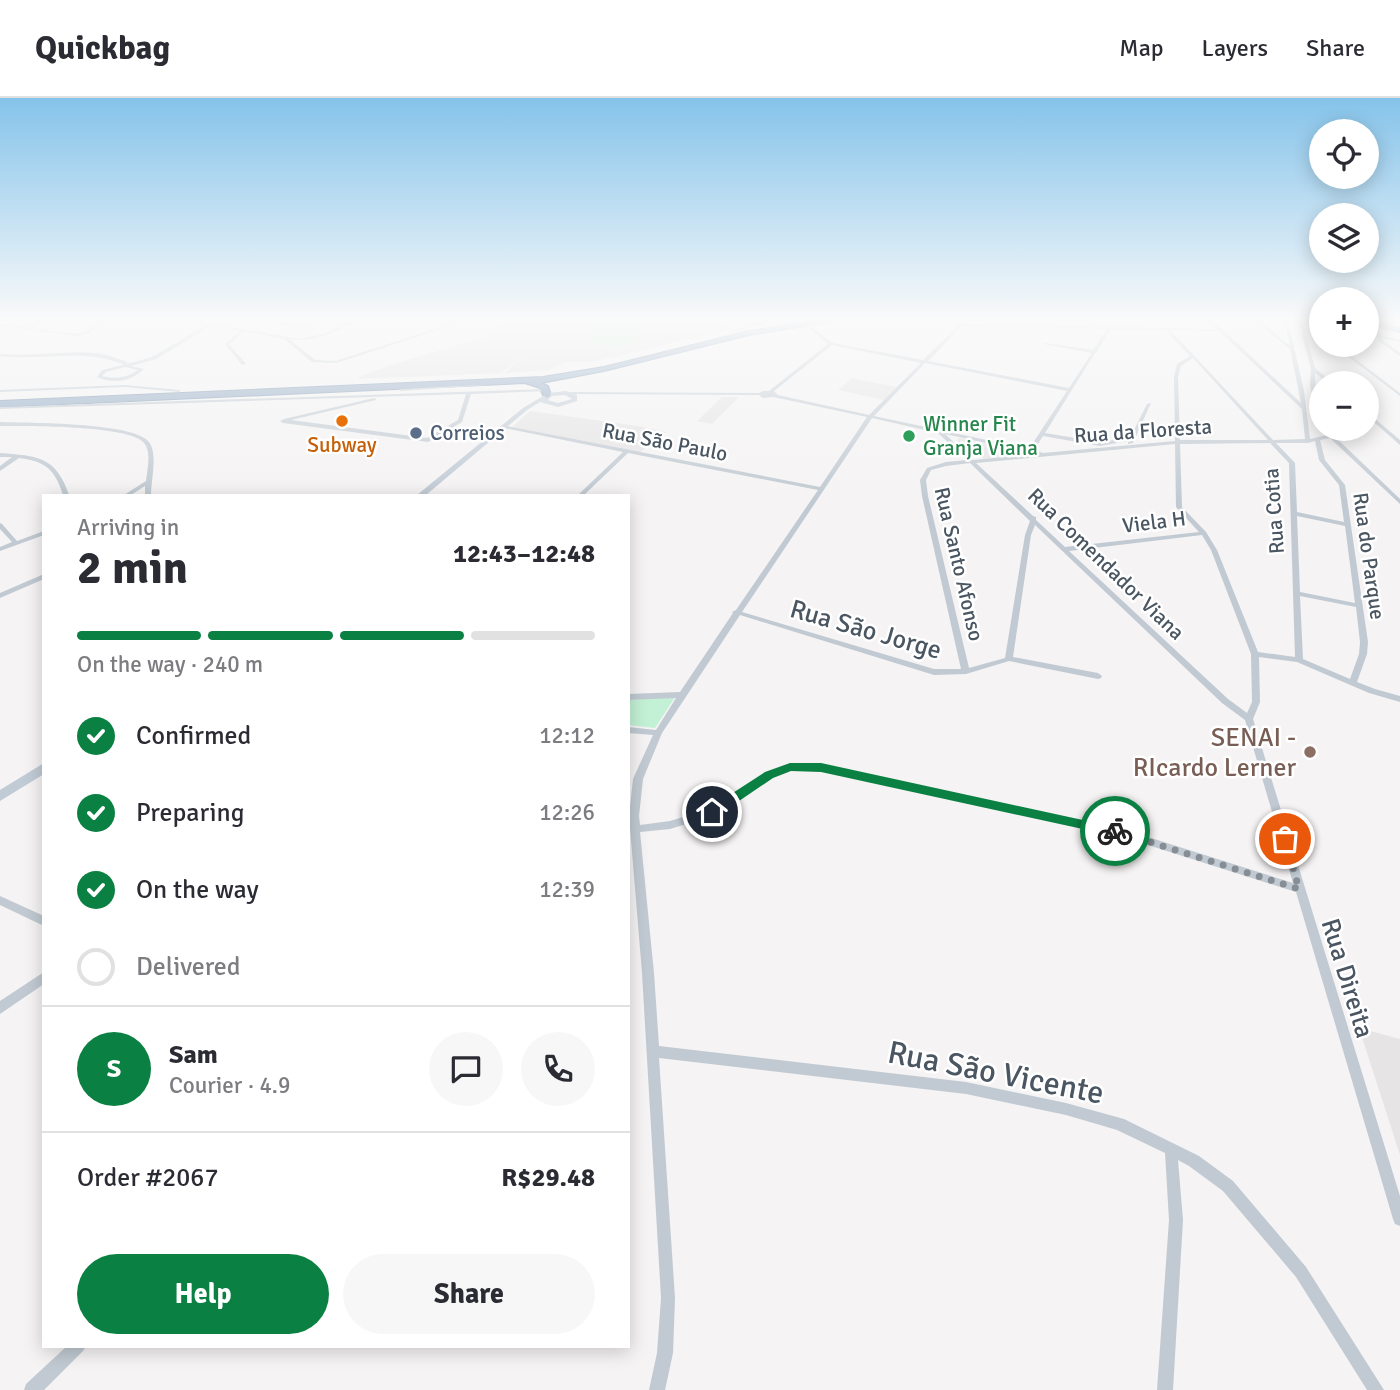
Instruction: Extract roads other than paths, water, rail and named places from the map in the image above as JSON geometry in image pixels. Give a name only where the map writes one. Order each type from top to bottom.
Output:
[{"type":"highway","points":[[489,381],[493,380]]},
{"type":"highway","points":[[0,406],[153,393],[495,380]]},
{"type":"highway","points":[[522,382],[536,380]]},
{"type":"highway","points":[[564,380],[556,385],[568,395]]},
{"type":"highway","points":[[0,398],[489,381],[541,384],[547,396]]},
{"type":"highway","points":[[153,393],[208,400]]},
{"type":"main road","points":[[422,494],[525,409],[547,396],[568,395],[564,405],[547,396]]},
{"type":"main road","points":[[0,796],[42,769]]},
{"type":"street","points":[[81,388],[99,380]]},
{"type":"street","points":[[145,380],[153,393]]},
{"type":"street","points":[[773,394],[789,380]]},
{"type":"street","points":[[657,1390],[665,1353],[668,1298],[653,1051],[635,829],[631,818],[638,779],[658,733],[736,612],[870,417],[907,380]]},
{"type":"street","points":[[1021,380],[1071,390]]},
{"type":"street","points":[[568,395],[773,394],[1027,452],[1077,380]]},
{"type":"street","name":"Rua Direita","points":[[1176,380],[1179,508],[1204,533],[1220,560],[1255,654],[1256,702],[1249,719],[1400,1219]]},
{"type":"street","name":"Rua Cotia","points":[[1216,380],[1292,463],[1299,660]]},
{"type":"street","points":[[1274,380],[1303,408]]},
{"type":"street","name":"Rua do Parque","points":[[1299,380],[1303,408],[1322,460],[1342,485],[1363,654],[1353,683]]},
{"type":"street","points":[[1381,380],[1400,395]]},
{"type":"street","points":[[208,400],[397,391],[489,381]]},
{"type":"street","points":[[0,391],[81,388],[153,393],[179,391]]},
{"type":"street","points":[[1283,389],[1302,391]]},
{"type":"street","points":[[397,391],[361,404],[320,410],[282,421],[432,440],[463,418],[469,393]]},
{"type":"street","points":[[0,406],[469,393],[547,396]]},
{"type":"street","points":[[1128,446],[1149,404]]},
{"type":"street","points":[[0,424],[105,430],[139,436],[145,440],[151,457],[148,494]]},
{"type":"street","points":[[1379,425],[1400,443]]},
{"type":"street","name":"Rua São Paulo","points":[[502,427],[822,489]]},
{"type":"street","name":"Rua Comendador Viana","points":[[940,432],[1215,692],[1249,719]]},
{"type":"street","points":[[1042,434],[1100,444],[1132,439]]},
{"type":"street","name":"Rua da Floresta","points":[[972,461],[1027,452],[1049,454],[1177,442],[1270,439],[1341,445]]},
{"type":"street","points":[[1337,441],[1400,502]]},
{"type":"street","points":[[581,494],[628,451]]},
{"type":"street","points":[[1,454],[48,463],[62,477],[66,494]]},
{"type":"street","points":[[0,469],[18,456]]},
{"type":"street","name":"Rua Santo Afonso","points":[[966,671],[923,480],[926,472],[935,466],[972,461]]},
{"type":"street","points":[[129,494],[147,482]]},
{"type":"street","points":[[1293,513],[1348,524]]},
{"type":"street","points":[[1034,519],[1028,535],[1009,659],[1098,676]]},
{"type":"street","points":[[0,525],[16,543]]},
{"type":"street","name":"Viela H","points":[[1065,549],[1204,533]]},
{"type":"street","points":[[0,549],[42,534]]},
{"type":"street","points":[[0,596],[42,577]]},
{"type":"street","points":[[1297,593],[1359,606]]},
{"type":"street","name":"Rua São Jorge","points":[[736,612],[934,673],[966,671],[1009,659]]},
{"type":"street","points":[[1255,654],[1299,660],[1400,699]]},
{"type":"street","points":[[630,697],[682,695]]},
{"type":"street","points":[[630,730],[658,733]]},
{"type":"street","points":[[635,829],[670,825],[712,812],[769,775],[790,767],[821,767],[1129,835],[1299,889]]},
{"type":"street","points":[[0,900],[42,920]]},
{"type":"street","points":[[0,1008],[42,978]]},
{"type":"street","name":"Rua São Vicente","points":[[653,1051],[966,1088],[1066,1109],[1119,1124],[1194,1161],[1228,1186],[1258,1218],[1301,1272],[1376,1390]]},
{"type":"street","points":[[1165,1390],[1176,1220],[1171,1151]]},
{"type":"street","points":[[32,1390],[76,1348]]},
{"type":"place","name":"Subway","points":[[342,421]]},
{"type":"place","name":"Correios","points":[[416,433]]},
{"type":"place","name":"Winner Fit Granja Viana","points":[[909,436]]},
{"type":"place","name":"SENAI - RIcardo Lerner","points":[[1310,752]]}]
